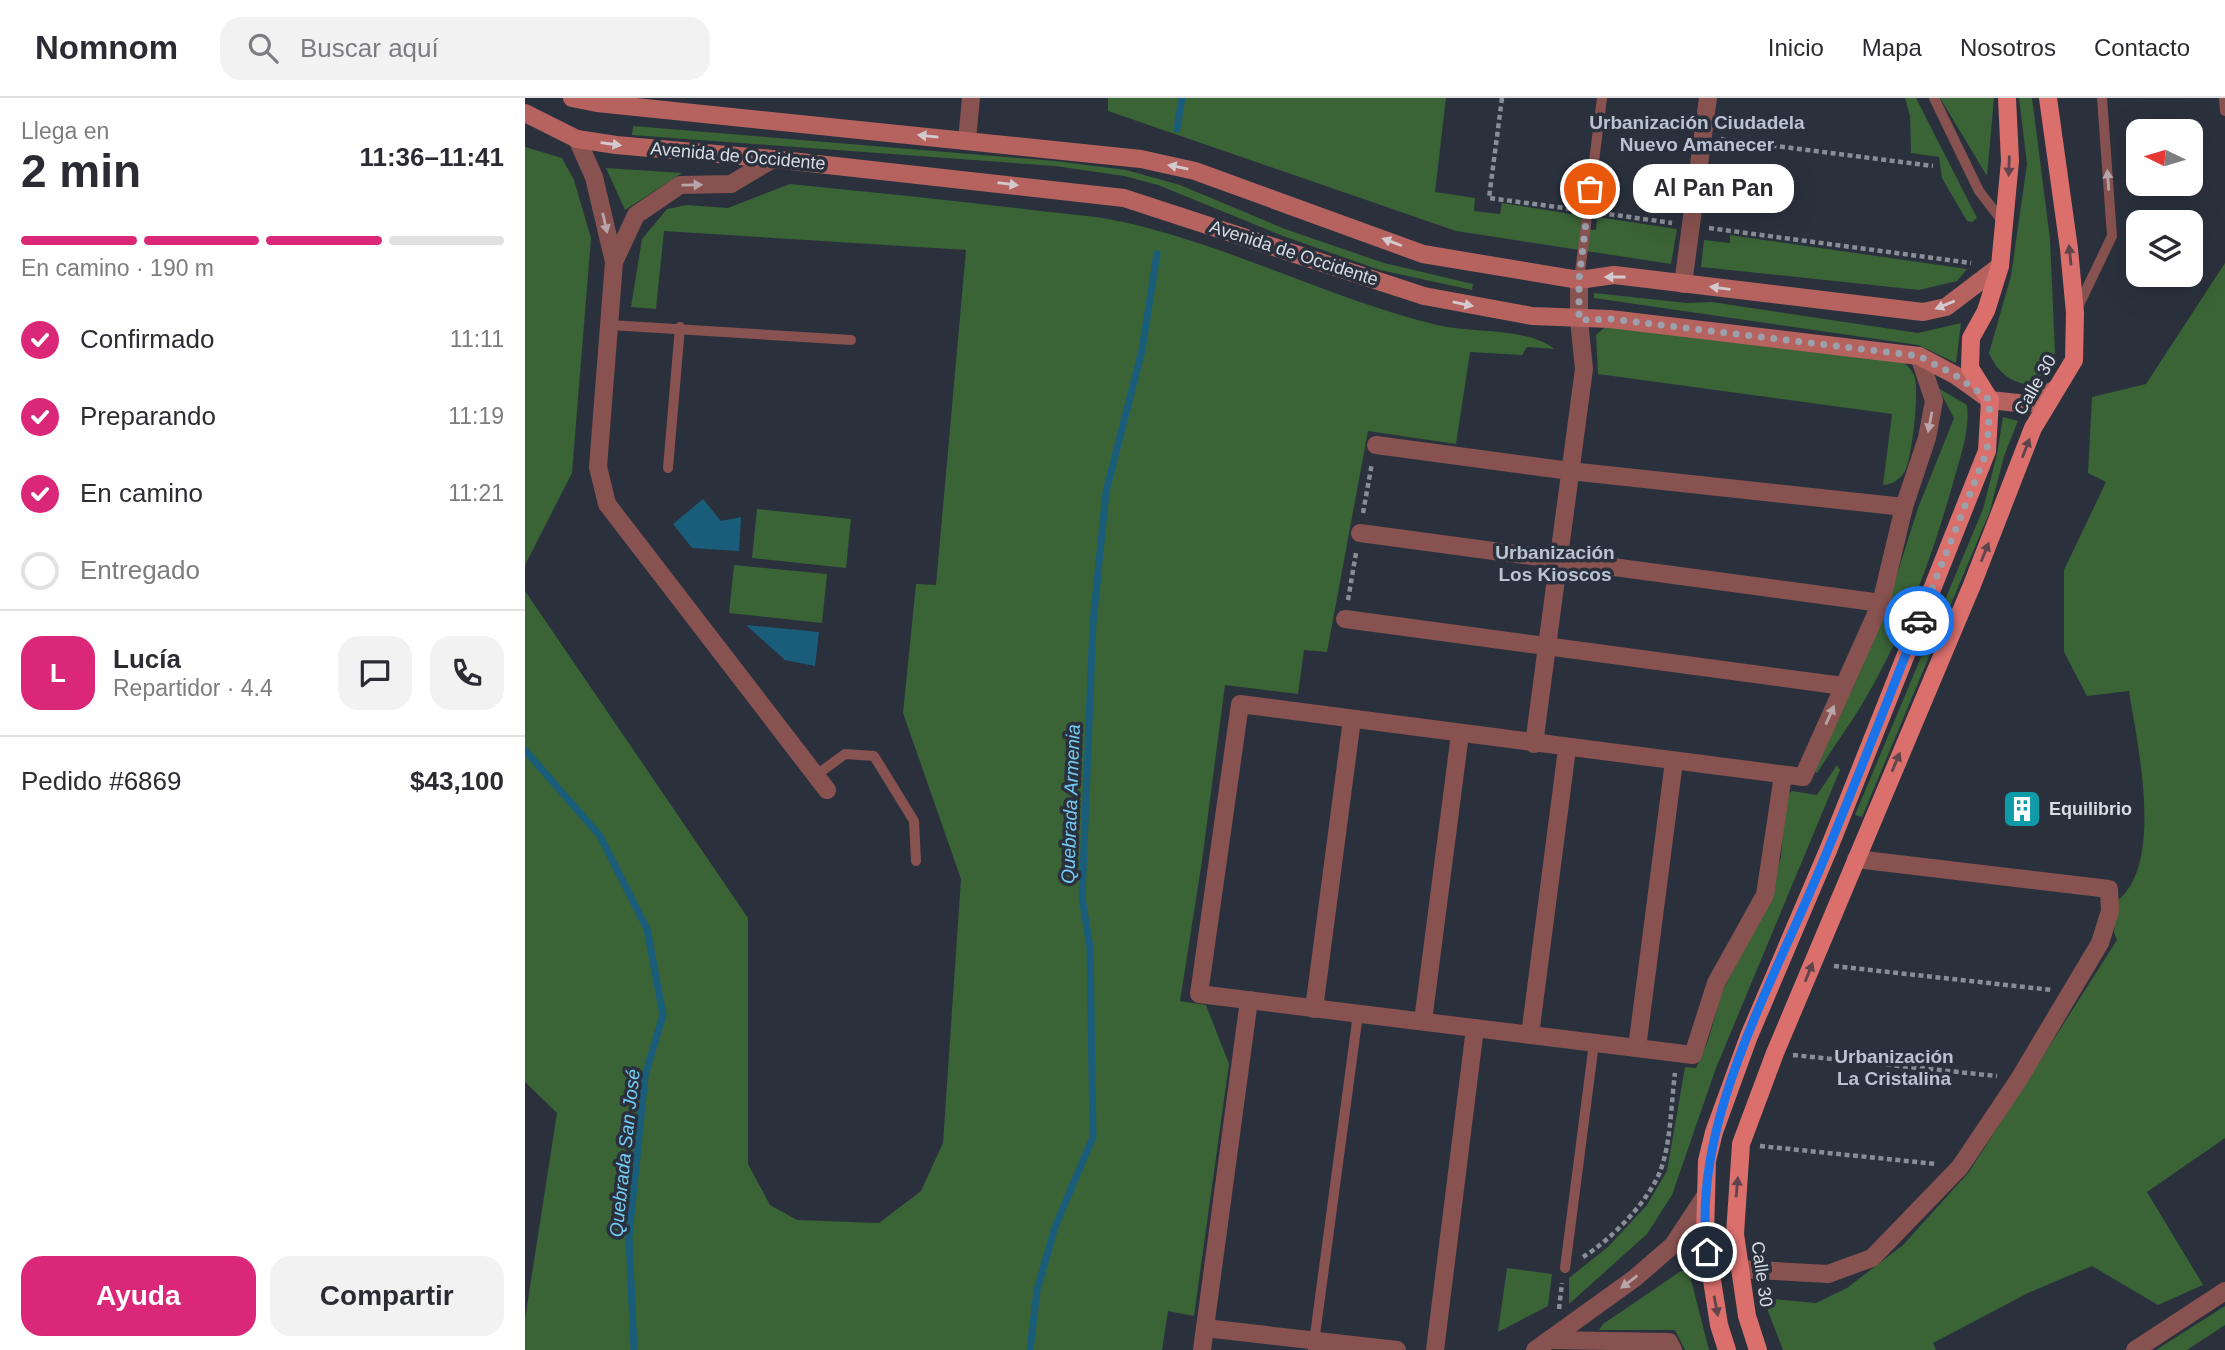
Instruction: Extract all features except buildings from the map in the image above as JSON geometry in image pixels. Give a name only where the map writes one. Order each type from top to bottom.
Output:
[{"type":"main road","points":[[572,98],[608,104],[1142,159],[1195,170],[1423,254],[1579,280],[1614,275],[1923,312],[1946,307],[2000,266]]},
{"type":"main road","name":"Calle 30","points":[[1727,1350],[1709,1270],[1705,1235],[1710,1152],[1728,1092],[1987,451],[1990,400],[1970,368],[1972,338],[1986,312],[2000,266],[2010,161],[2007,98]]},
{"type":"main road","name":"Calle 30","points":[[1758,1350],[1747,1316],[1735,1234],[1741,1144],[1775,1053],[1972,585],[2033,428],[2074,360],[2075,313],[2048,98]]},
{"type":"main road","name":"Avenida de Occidente","points":[[525,113],[577,139],[616,145],[772,159],[1124,198],[1424,296],[1485,309],[1579,320],[1611,319],[1919,356],[1955,375],[1990,400],[2027,404],[2054,390]]},
{"type":"street","points":[[967,140],[971,98]]},
{"type":"street","points":[[1683,284],[1708,98]]},
{"type":"street","points":[[577,139],[594,177],[614,262],[598,467],[607,504],[827,790]]},
{"type":"street","points":[[614,262],[636,215],[680,185],[730,184],[772,159]]},
{"type":"street","points":[[1534,744],[1584,369],[1579,320],[1579,280]]},
{"type":"street","points":[[1783,775],[1765,895],[1716,983],[1693,1055],[1199,994],[1240,704],[1566,749],[1803,777],[1881,603],[1904,507],[1927,438],[1934,401],[1919,356]]},
{"type":"street","points":[[1376,445],[1570,471],[1904,507]]},
{"type":"street","points":[[1360,533],[1881,603]]},
{"type":"street","points":[[1345,619],[1843,686]]},
{"type":"street","points":[[1314,1009],[1352,719]]},
{"type":"street","points":[[1423,1021],[1460,734]]},
{"type":"street","points":[[1530,1035],[1566,749]]},
{"type":"street","points":[[1637,1048],[1674,761]]},
{"type":"street","points":[[1740,1269],[1828,1274],[1872,1258],[1960,1167],[2073,992],[2100,943],[2110,911],[2109,889],[1856,859]]},
{"type":"street","points":[[1202,1350],[1249,1000]]},
{"type":"street","points":[[1434,1350],[1475,1028]]},
{"type":"street","points":[[1547,1341],[1635,1278],[1673,1245],[1706,1195]]},
{"type":"street","points":[[2135,1350],[2225,1291]]},
{"type":"street","points":[[1205,1328],[1313,1345],[1397,1350]]},
{"type":"street","points":[[1547,1341],[1624,1345],[1669,1342],[1673,1350]]},
{"type":"lane","points":[[1579,280],[1602,98]]},
{"type":"lane","points":[[1934,98],[1979,191],[2005,224]]},
{"type":"lane","points":[[2051,116],[2059,98]]},
{"type":"lane","points":[[2075,313],[2112,236],[2102,98]]},
{"type":"lane","points":[[2224,98],[2225,111]]},
{"type":"lane","points":[[610,325],[680,327],[851,340]]},
{"type":"lane","points":[[668,468],[680,327]]},
{"type":"lane","points":[[815,776],[845,754],[874,756],[915,821],[916,861]]},
{"type":"lane","points":[[1313,1345],[1358,1014]]},
{"type":"lane","points":[[1565,1268],[1594,1043]]},
{"type":"path","points":[[1502,98],[1489,198],[2000,266]]},
{"type":"path","points":[[1703,137],[1933,166]]},
{"type":"path","points":[[1812,963],[2073,992]]},
{"type":"path","points":[[1547,1341],[1565,1268],[1607,1242],[1640,1203],[1661,1170],[1678,1053]]},
{"type":"path","points":[[1775,1053],[2019,1079]]},
{"type":"path","points":[[1741,1144],[1960,1167]]},
{"type":"green space","points":[[1108,98],[1446,98],[1435,192],[1475,198],[1474,211],[1500,214],[1502,203],[1583,216],[1582,229],[1596,230],[1597,217],[1677,229],[1671,264],[1456,231],[1108,111]]},
{"type":"green space","points":[[1905,98],[1916,98],[1977,218],[1972,222],[1967,221],[1942,178],[1939,157],[1911,153],[1910,116]]},
{"type":"green space","points":[[1940,98],[1994,98],[1987,176]]},
{"type":"green space","points":[[2019,98],[2032,98],[2050,239],[2055,353],[2045,375],[2031,385],[2017,382],[2005,375],[1989,353],[2011,276],[2027,164]]},
{"type":"green space","points":[[633,126],[1055,161],[1126,170],[1180,185],[1285,229],[1384,263],[1473,284],[1472,290],[1380,270],[1283,236],[1158,185],[1124,176],[1055,166],[632,135]]},
{"type":"green space","points":[[525,147],[562,158],[574,180],[591,238],[572,473],[525,565]]},
{"type":"green space","points":[[606,168],[682,173],[625,210]]},
{"type":"green space","points":[[790,184],[941,199],[1123,222],[1174,235],[1399,315],[1451,328],[1528,337],[1555,349],[1527,347],[1522,355],[1470,352],[1456,444],[1368,431],[1327,652],[1304,650],[1298,694],[1225,685],[1180,1001],[1206,1005],[1229,1064],[1194,1316],[1168,1311],[1162,1350],[525,1350],[525,1319],[557,1113],[525,1082],[525,591],[748,918],[748,1164],[770,1205],[797,1220],[879,1223],[921,1191],[943,1143],[961,879],[903,713],[916,584],[936,585],[966,250],[664,231],[656,309],[631,307],[642,239],[667,209],[687,205],[728,208]]},
{"type":"green space","points":[[1730,235],[1967,269],[1957,281],[1919,290],[1701,267],[1704,240],[1730,243]]},
{"type":"green space","points":[[2225,263],[2225,1138],[2147,1192],[2203,1285],[2158,1305],[2092,1266],[2028,1293],[1933,1343],[1936,1350],[1783,1350],[1763,1298],[1816,1303],[1847,1288],[1903,1245],[1969,1172],[2117,940],[2114,932],[2117,901],[2132,883],[2140,860],[2144,832],[2144,802],[2137,741],[2129,691],[2087,696],[2064,652],[2064,570],[2106,482],[2088,473],[2092,397],[2146,384]]},
{"type":"green space","points":[[1594,293],[1687,303],[1712,302],[1918,333],[1961,323],[1956,363],[1918,345],[1594,298]]},
{"type":"green space","points":[[1605,327],[1884,354],[1898,359],[1912,371],[1916,382],[1914,423],[1905,471],[1896,481],[1883,485],[1892,414],[1598,374],[1596,335]]},
{"type":"green space","points":[[1938,388],[1967,405],[1968,415],[1964,444],[1945,512],[1915,598],[1890,653],[1861,706],[1817,773],[1812,771],[1819,738],[1852,690],[1887,606],[1918,508],[1954,418]]},
{"type":"green space","points":[[2003,417],[2018,421],[2004,456],[1990,511],[1862,817],[1855,815],[1983,509]]},
{"type":"green space","points":[[757,509],[851,519],[846,568],[752,558]]},
{"type":"green space","points":[[734,565],[827,574],[822,623],[729,613]]},
{"type":"green space","points":[[1837,765],[1840,770],[1716,1068],[1672,1195],[1647,1234],[1569,1304],[1569,1278],[1608,1247],[1647,1205],[1667,1171],[1685,1067],[1696,1068],[1708,1041],[1722,992],[1771,895],[1781,856],[1786,796],[1792,791],[1817,795]]},
{"type":"green space","points":[[1507,1268],[1552,1274],[1548,1306],[1498,1332]]},
{"type":"green space","points":[[1681,1271],[1689,1272],[1709,1350],[1685,1350],[1675,1330],[1599,1330],[1603,1324]]},
{"type":"green space","points":[[2225,1306],[2225,1325],[2187,1350],[2156,1350]]},
{"type":"water","points":[[703,499],[721,521],[741,517],[739,551],[692,548],[673,524]]},
{"type":"water","points":[[746,625],[819,632],[815,666],[785,660]]},
{"type":"waterway","name":"Quebrada Armenia","points":[[1177,129],[1182,98]]},
{"type":"waterway","name":"Quebrada Armenia","points":[[1030,1350],[1037,1290],[1055,1227],[1093,1137],[1090,947],[1082,898],[1093,623],[1106,492],[1142,350],[1157,254]]},
{"type":"waterway","name":"Quebrada San José","points":[[525,750],[600,836],[647,929],[663,1015],[645,1076],[629,1237],[634,1350]]},
{"type":"way so far","points":[[1590,189],[1579,280],[1579,320],[1611,319],[1919,356],[1955,375],[1990,400],[1987,451],[1919,621]]},
{"type":"place","name":"Al Pan Pan","points":[[1590,189]]},
{"type":"place","name":"Equilibrio","points":[[2022,809]]},
{"type":"district","name":"Urbanización Ciudadela Nuevo Amanecer","points":[[1697,133]]},
{"type":"district","name":"Urbanización Los Kioscos","points":[[1555,563]]},
{"type":"district","name":"Urbanización La Cristalina","points":[[1894,1067]]},
{"type":"route","points":[[1707,1252],[1707,1161],[1714,1132],[1749,1036],[1829,848],[1919,621]]}]
